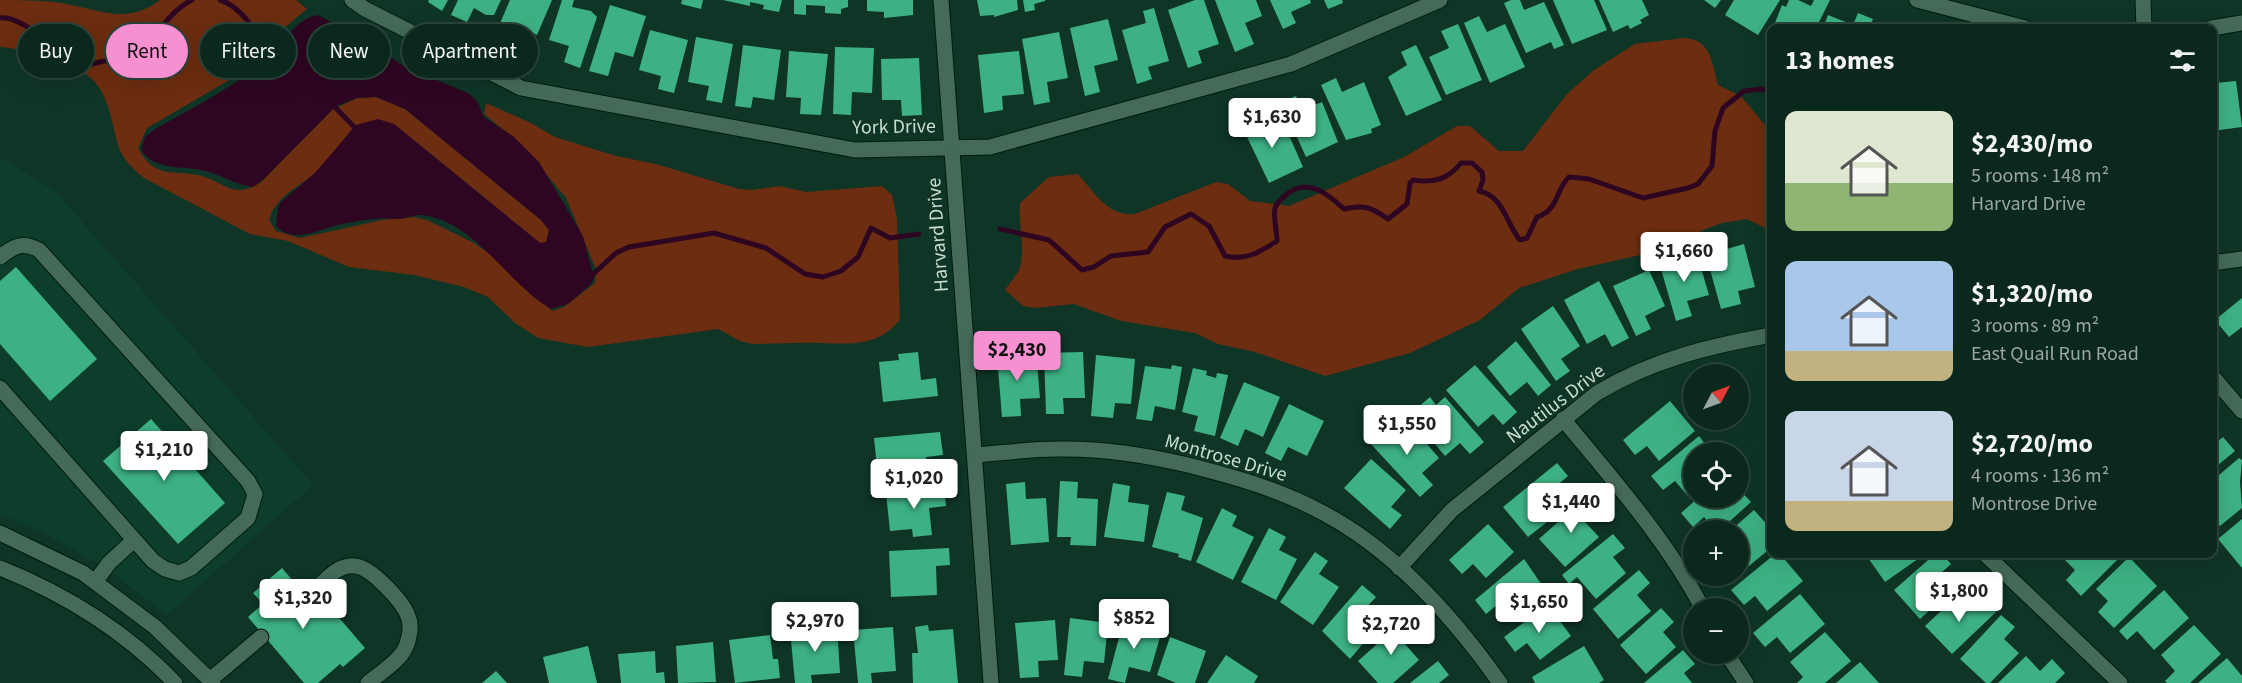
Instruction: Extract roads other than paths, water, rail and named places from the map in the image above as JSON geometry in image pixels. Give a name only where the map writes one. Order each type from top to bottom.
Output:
[{"type":"street","name":"York Drive","points":[[352,0],[365,9],[521,88],[855,150],[951,146],[990,147],[1291,64],[1440,0]]},
{"type":"street","name":"Harvard Drive","points":[[941,0],[991,683]]},
{"type":"street","points":[[1917,0],[2010,24]]},
{"type":"street","points":[[2143,0],[2144,24]]},
{"type":"street","points":[[2217,27],[2242,22]]},
{"type":"street","points":[[0,257],[16,245],[28,244],[39,249],[248,481],[255,494],[248,518],[191,568],[179,573],[165,569],[153,561],[1,392]]},
{"type":"street","points":[[2217,263],[2242,259]]},
{"type":"street","name":"Nautilus Drive","points":[[1399,568],[1452,510],[1597,393],[1642,369],[1694,351],[1767,336]]},
{"type":"street","points":[[2217,382],[2242,411]]},
{"type":"street","points":[[1563,419],[1662,542],[1685,575],[1697,598]]},
{"type":"street","name":"Montrose Drive","points":[[976,455],[1059,448],[1146,455],[1231,476],[1283,494],[1325,514],[1361,538],[1399,568],[1444,612],[1500,683]]},
{"type":"street","points":[[0,533],[83,573],[155,627],[212,681],[261,637]]},
{"type":"street","points":[[95,582],[109,563],[134,540]]},
{"type":"street","points":[[1989,558],[2120,683]]},
{"type":"street","points":[[313,592],[339,568],[356,566],[375,575],[408,614],[411,626],[407,646],[393,662],[368,683]]},
{"type":"street","points":[[0,568],[68,598],[132,644],[175,683]]},
{"type":"street","points":[[1734,664],[1746,683]]},
{"type":"waterway","points":[[0,18],[8,18],[26,26],[70,60],[86,65],[131,56],[148,43],[175,12],[192,0]]},
{"type":"waterway","points":[[220,0],[237,10],[249,24]]},
{"type":"waterway","points":[[1000,229],[1049,240],[1082,270],[1094,267],[1111,256],[1148,252],[1165,227],[1191,214],[1209,226],[1225,256],[1240,257],[1259,252],[1277,241],[1275,208],[1287,194],[1295,189],[1310,187],[1324,193],[1344,209],[1368,208],[1388,219],[1407,204],[1410,183],[1413,180],[1440,179],[1451,173],[1461,163],[1472,163],[1482,172],[1483,180],[1479,191],[1494,198],[1520,240],[1527,238],[1537,217],[1553,205],[1569,177],[1589,179],[1643,198],[1698,184],[1712,166],[1715,131],[1723,108],[1744,91],[1767,91]]},
{"type":"waterway","points":[[331,103],[358,131]]},
{"type":"waterway","points":[[590,277],[616,253],[629,247],[714,233],[766,248],[805,274],[823,277],[841,271],[858,257],[871,228],[890,238],[919,234]]}]
